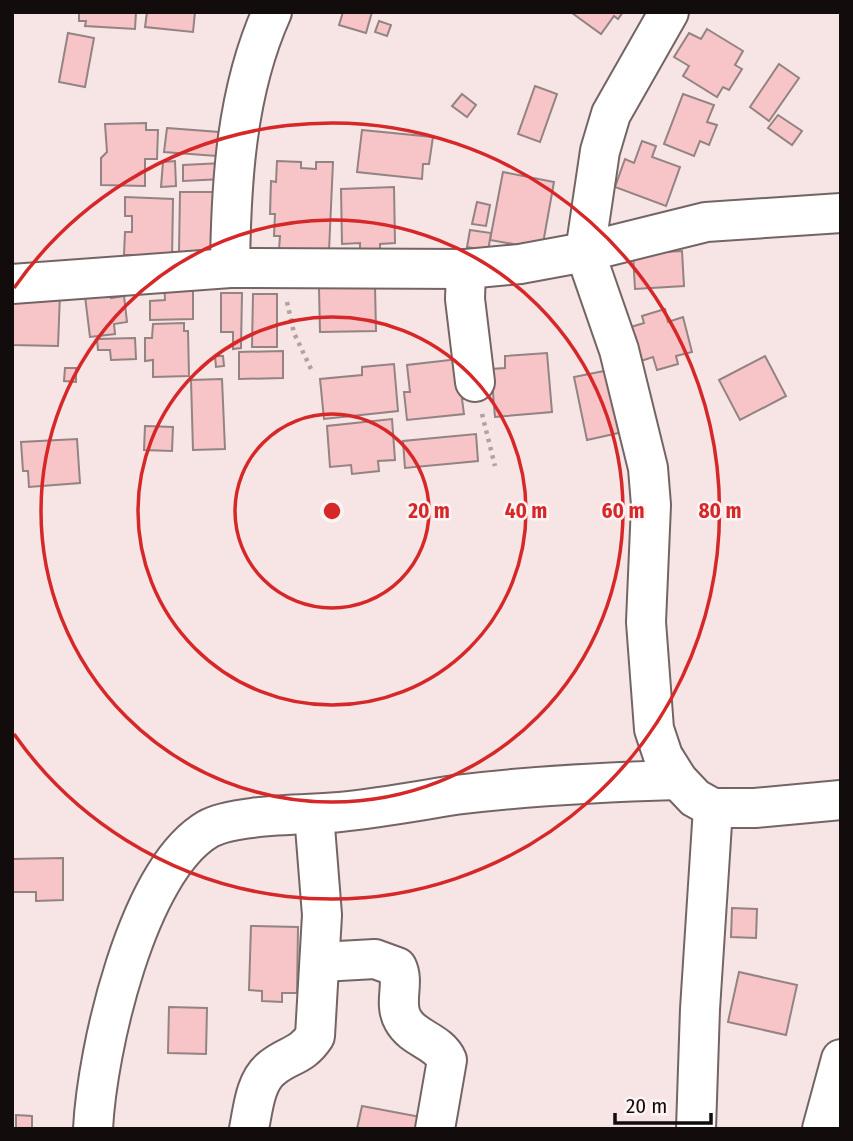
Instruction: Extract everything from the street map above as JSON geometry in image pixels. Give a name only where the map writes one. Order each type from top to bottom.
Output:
[{"type":"street","points":[[230,268],[235,155],[248,86],[272,12]]},
{"type":"street","points":[[669,12],[611,114],[598,162],[585,252],[619,350],[648,468],[651,505],[646,622],[653,729],[663,756],[678,780],[695,797],[713,808],[755,808],[841,800]]},
{"type":"street","points":[[12,284],[230,268],[466,269],[520,264],[585,252],[706,222],[841,213]]},
{"type":"street","points":[[466,269],[465,299],[475,382]]},
{"type":"street","points":[[93,1129],[104,1048],[122,979],[143,919],[165,872],[181,850],[210,828],[251,819],[518,789],[594,782],[678,780]]},
{"type":"street","points":[[696,1129],[700,1009],[713,808]]},
{"type":"street","points":[[249,1129],[258,1087],[271,1068],[305,1050],[315,1036],[321,962],[321,879],[314,814]]},
{"type":"street","points":[[321,962],[375,959],[397,967],[400,973],[397,1007],[403,1021],[410,1030],[440,1050],[447,1060],[435,1129]]},
{"type":"street","points":[[822,1129],[841,1059]]},
{"type":"path","points":[[284,270],[285,293],[294,333],[311,369]]},
{"type":"path","points":[[475,382],[495,466]]},
{"type":"building","points":[[79,12],[136,12],[135,29],[85,26],[86,21],[79,21]]},
{"type":"building","points":[[147,12],[195,12],[193,32],[145,27]]},
{"type":"building","points":[[343,12],[372,12],[366,33],[339,25]]},
{"type":"building","points":[[623,12],[618,19],[614,16],[601,34],[572,13]]},
{"type":"building","points":[[379,21],[391,25],[387,36],[375,32]]},
{"type":"building","points":[[707,29],[743,51],[735,65],[742,69],[729,90],[723,87],[717,97],[683,76],[689,66],[674,57],[689,33],[701,39]]},
{"type":"building","points":[[68,33],[94,38],[85,87],[59,82]]},
{"type":"building","points":[[779,64],[799,78],[769,121],[750,107]]},
{"type":"building","points":[[535,86],[557,94],[540,142],[518,134]]},
{"type":"building","points":[[462,94],[476,105],[467,117],[452,106]]},
{"type":"building","points":[[683,94],[714,105],[707,122],[717,125],[709,145],[700,141],[694,156],[664,144]]},
{"type":"building","points":[[778,115],[802,131],[792,145],[768,128]]},
{"type":"building","points":[[146,123],[146,130],[158,130],[157,159],[145,159],[145,186],[101,185],[101,158],[107,152],[105,124]]},
{"type":"building","points":[[167,128],[232,133],[230,157],[164,152]]},
{"type":"building","points":[[362,130],[433,137],[429,164],[423,164],[422,179],[357,172]]},
{"type":"building","points":[[642,141],[656,146],[652,157],[680,167],[666,206],[615,187],[625,159],[634,163]]},
{"type":"building","points":[[175,161],[176,186],[161,187],[163,162]]},
{"type":"building","points":[[277,161],[301,162],[301,168],[316,169],[316,162],[333,162],[329,251],[279,250],[280,236],[274,236],[275,214],[270,214],[271,181],[276,182]]},
{"type":"building","points":[[223,163],[223,179],[183,181],[183,165]]},
{"type":"building","points":[[503,172],[554,182],[542,249],[490,240]]},
{"type":"building","points":[[394,187],[395,243],[380,244],[380,258],[360,258],[360,243],[342,244],[341,189]]},
{"type":"building","points":[[180,192],[221,192],[220,254],[179,252]]},
{"type":"building","points":[[125,197],[173,199],[172,259],[132,259],[132,255],[124,255],[125,232],[132,232],[132,216],[125,216]]},
{"type":"building","points":[[477,202],[490,205],[486,226],[472,224]]},
{"type":"building","points":[[470,230],[491,233],[488,251],[467,247]]},
{"type":"building","points":[[682,251],[684,286],[635,289],[633,254]]},
{"type":"building","points":[[193,279],[193,319],[150,320],[150,301],[165,300],[164,280]]},
{"type":"building","points":[[110,286],[111,298],[124,296],[127,322],[114,324],[115,334],[90,337],[84,288]]},
{"type":"building","points":[[375,286],[376,331],[320,332],[319,288]]},
{"type":"building","points":[[12,293],[60,294],[58,346],[12,345]]},
{"type":"building","points":[[221,293],[242,293],[241,348],[233,349],[233,332],[221,332]]},
{"type":"building","points":[[253,294],[277,294],[277,347],[252,347]]},
{"type":"building","points":[[665,309],[668,322],[683,317],[692,352],[676,356],[678,364],[657,370],[653,357],[641,361],[631,327],[644,323],[642,316]]},
{"type":"building","points":[[184,323],[184,331],[188,331],[189,376],[153,377],[153,360],[145,361],[145,338],[152,338],[153,324]]},
{"type":"building","points":[[135,338],[136,359],[111,360],[110,350],[98,350],[97,339]]},
{"type":"building","points":[[283,351],[283,378],[239,379],[239,352]]},
{"type":"building","points":[[547,353],[552,412],[495,417],[491,369],[505,368],[505,356]]},
{"type":"building","points":[[215,356],[223,356],[224,366],[216,367]]},
{"type":"building","points":[[765,356],[786,396],[740,420],[719,380]]},
{"type":"building","points":[[467,358],[470,398],[462,399],[464,414],[407,420],[404,392],[410,392],[407,365]]},
{"type":"building","points":[[394,364],[398,411],[324,419],[320,379],[362,375],[362,367]]},
{"type":"building","points":[[65,368],[76,368],[76,382],[64,381]]},
{"type":"building","points":[[619,368],[632,430],[587,440],[574,377]]},
{"type":"building","points":[[222,379],[225,449],[193,450],[191,380]]},
{"type":"building","points":[[392,419],[395,460],[378,461],[379,471],[352,474],[351,465],[330,467],[327,426]]},
{"type":"building","points":[[145,426],[173,427],[172,451],[144,450]]},
{"type":"building","points":[[476,434],[478,461],[405,468],[403,441]]},
{"type":"building","points":[[77,439],[80,483],[29,487],[28,471],[23,471],[21,442]]},
{"type":"building","points":[[63,858],[63,900],[36,901],[36,892],[12,892],[12,859]]},
{"type":"building","points":[[732,908],[757,909],[756,938],[731,937]]},
{"type":"building","points":[[251,926],[298,927],[297,993],[282,993],[282,1002],[262,1001],[262,991],[249,990]]},
{"type":"building","points":[[739,972],[797,985],[786,1035],[728,1022]]},
{"type":"building","points":[[169,1007],[207,1008],[206,1054],[168,1053]]},
{"type":"building","points":[[362,1106],[426,1118],[424,1129],[357,1129]]},
{"type":"building","points":[[16,1115],[32,1116],[32,1129],[16,1129]]}]
